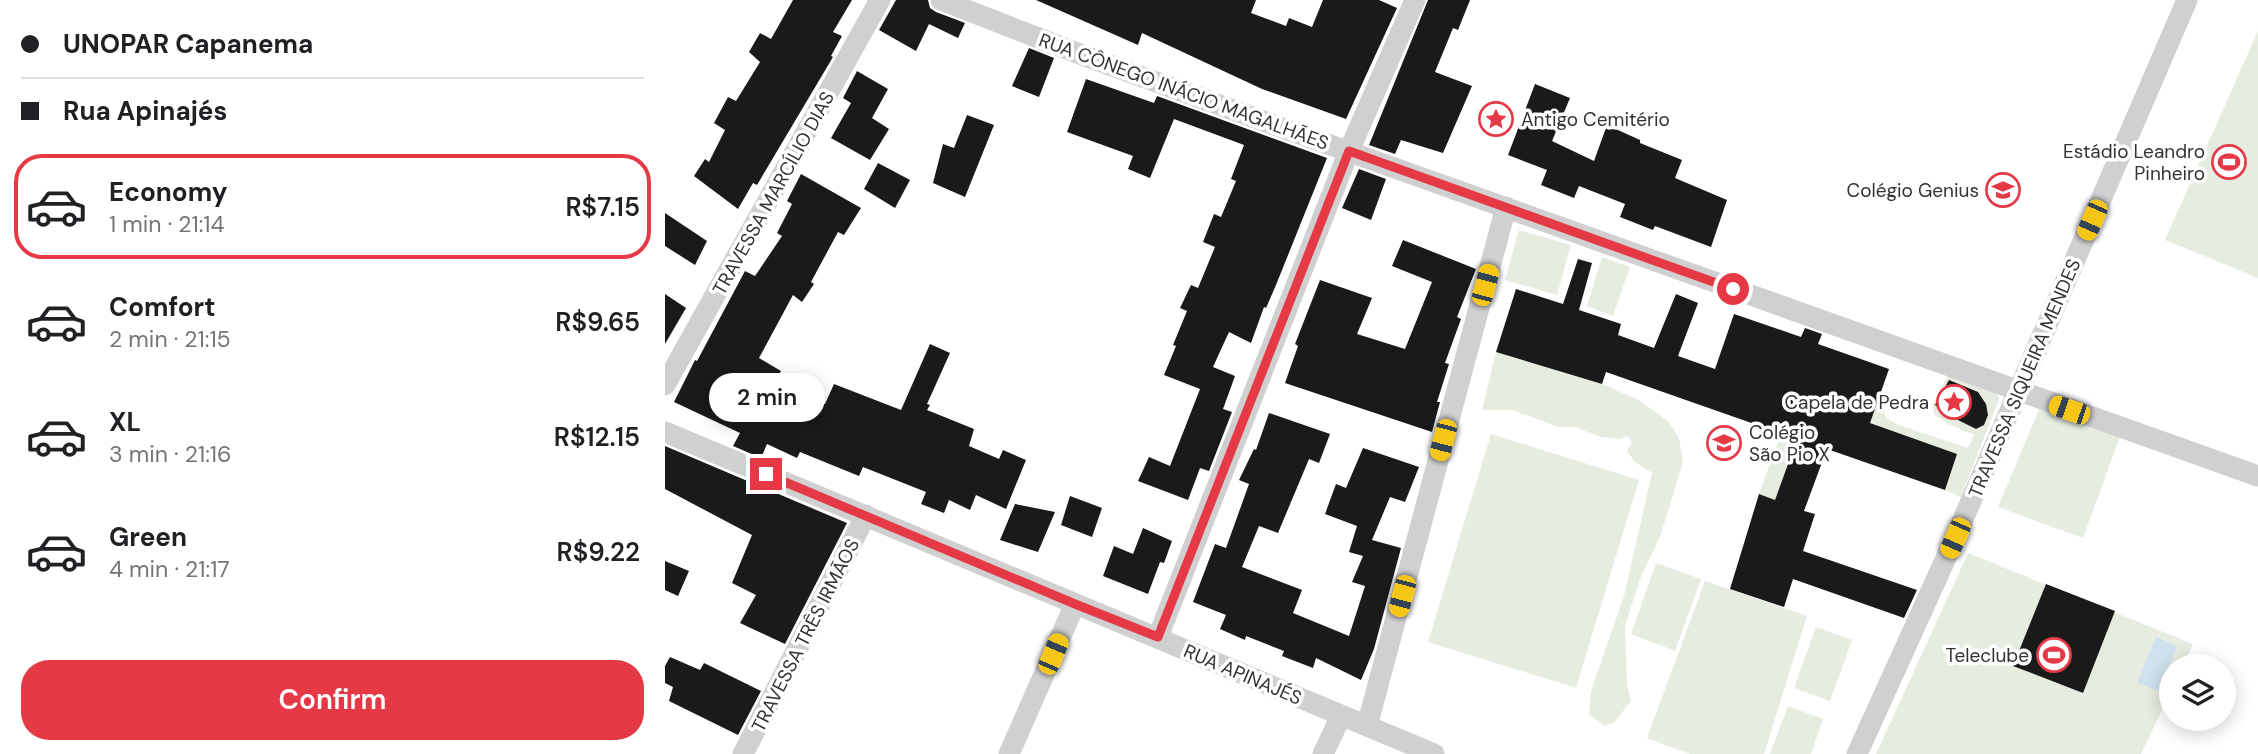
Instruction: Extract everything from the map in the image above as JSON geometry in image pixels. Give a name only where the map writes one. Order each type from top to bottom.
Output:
[{"type":"street","name":"TRAVESSA MARCÍLIO DIAS","points":[[665,385],[880,0]]},
{"type":"street","name":"RUA CÔNEGO INÁCIO MAGALHÃES","points":[[941,0],[1085,56],[2258,476]]},
{"type":"street","name":"TRAVESSA SIQUEIRA MENDES","points":[[1857,754],[2018,392],[2187,0]]},
{"type":"street","points":[[1158,637],[1408,2]]},
{"type":"street","points":[[1367,726],[1506,207]]},
{"type":"street","name":"RUA APINAJÉS","points":[[665,432],[1434,754]]},
{"type":"street","name":"TRAVESSA TRÊS IRMÃOS","points":[[743,754],[866,515]]},
{"type":"street","points":[[1009,754],[1075,604]]},
{"type":"street","points":[[1323,754],[1341,716]]},
{"type":"shaded area","name":"Estádio Leandro Pinheiro","points":[[2258,31],[2258,278],[2165,240]]},
{"type":"shaded area","points":[[1519,230],[1571,245],[1557,295],[1505,280]]},
{"type":"shaded area","points":[[1602,257],[1630,267],[1613,316],[1587,306]]},
{"type":"shaded area","points":[[1496,352],[1602,384],[1639,400],[1669,422],[1679,438],[1683,462],[1661,534],[1640,579],[1625,626],[1627,685],[1631,701],[1614,723],[1604,726],[1589,714],[1591,691],[1624,596],[1652,473],[1635,462],[1627,451],[1632,442],[1627,436],[1620,439],[1600,437],[1575,427],[1559,427],[1512,410],[1482,410]]},
{"type":"shaded area","points":[[1948,375],[1997,391],[1999,399],[1961,497],[1945,490],[1957,454],[1799,399],[1878,399],[1887,418],[1898,425],[1968,448],[1974,435],[1948,424],[1934,414],[1933,404]]},
{"type":"shaded area","points":[[2040,407],[2121,434],[2083,538],[1998,507]]},
{"type":"shaded area","points":[[1781,433],[1797,439],[1775,500],[1759,494]]},
{"type":"shaded area","points":[[1491,434],[1639,480],[1576,688],[1428,642]]},
{"type":"shaded area","name":"Teleclube","points":[[1968,553],[2193,644],[2188,654],[2159,654],[2159,716],[2141,754],[1876,754]]},
{"type":"shaded area","points":[[1656,563],[1701,579],[1675,651],[1631,634]]},
{"type":"shaded area","points":[[1705,581],[1807,616],[1764,754],[1690,754],[1647,738]]},
{"type":"shaded area","points":[[1816,627],[1852,640],[1830,701],[1794,688]]},
{"type":"shaded area","points":[[1788,706],[1823,719],[1811,754],[1770,754]]},
{"type":"water","points":[[2156,637],[2177,646],[2174,654],[2159,654],[2159,691],[2137,683]]},
{"type":"building","points":[[793,0],[852,0],[833,32],[842,36],[831,56],[833,57],[757,185],[753,183],[738,209],[694,176],[705,159],[709,162],[725,130],[714,123],[728,97],[736,101],[760,62],[749,52],[760,33],[771,39]]},
{"type":"building","points":[[896,0],[928,0],[930,8],[936,12],[965,23],[958,38],[929,24],[916,51],[879,30]]},
{"type":"building","points":[[1036,0],[1256,0],[1251,13],[1286,26],[1289,18],[1312,27],[1323,0],[1379,0],[1397,8],[1346,119],[1262,89],[1142,33],[1138,45]]},
{"type":"building","points":[[1428,0],[1470,0],[1458,30],[1453,28],[1435,72],[1472,86],[1443,153],[1401,140],[1395,154],[1369,145]]},
{"type":"building","points":[[1029,48],[1054,58],[1039,97],[1012,86]]},
{"type":"building","points":[[857,71],[888,89],[872,118],[889,129],[870,160],[831,138],[851,103],[843,98]]},
{"type":"building","points":[[1086,79],[1154,103],[1157,96],[1327,158],[1251,343],[1229,332],[1213,367],[1235,376],[1223,409],[1232,412],[1209,471],[1200,468],[1188,500],[1138,481],[1149,457],[1170,466],[1200,389],[1164,375],[1187,311],[1180,308],[1191,285],[1198,288],[1215,247],[1203,242],[1214,214],[1221,217],[1236,181],[1231,179],[1244,145],[1174,119],[1150,178],[1128,169],[1133,156],[1067,132]]},
{"type":"building","points":[[1535,84],[1570,98],[1552,141],[1594,161],[1607,125],[1640,140],[1640,143],[1682,160],[1675,178],[1727,200],[1711,247],[1655,226],[1653,230],[1620,217],[1625,204],[1579,186],[1574,198],[1541,185],[1547,170],[1508,155]]},
{"type":"building","points":[[967,115],[994,125],[965,197],[933,183],[943,144],[954,148]]},
{"type":"building","points":[[878,163],[910,180],[895,208],[864,189]]},
{"type":"building","points":[[1359,169],[1386,179],[1371,220],[1342,208]]},
{"type":"building","points":[[801,174],[861,208],[844,235],[838,232],[811,282],[814,284],[802,302],[793,295],[759,358],[781,371],[776,380],[825,404],[834,384],[901,410],[930,344],[950,353],[927,404],[930,405],[927,410],[974,429],[969,446],[999,459],[1003,450],[1026,460],[1006,509],[976,495],[970,510],[949,500],[944,513],[921,504],[926,492],[863,467],[859,476],[800,452],[797,458],[767,444],[761,458],[733,446],[740,433],[674,402],[745,271],[755,276],[782,236],[777,233],[792,204],[787,201]]},
{"type":"building","points":[[665,213],[707,241],[695,265],[665,246]]},
{"type":"building","points":[[1403,240],[1476,269],[1457,317],[1461,319],[1445,363],[1449,364],[1437,402],[1440,402],[1432,432],[1285,383],[1298,346],[1295,344],[1320,280],[1372,298],[1357,334],[1405,349],[1432,282],[1392,266]]},
{"type":"building","points":[[1578,259],[1592,263],[1579,310],[1621,324],[1618,335],[1654,348],[1676,294],[1698,303],[1678,356],[1715,369],[1734,314],[1801,337],[1805,328],[1822,334],[1818,344],[1889,369],[1870,423],[1957,454],[1945,490],[1827,449],[1804,511],[1815,514],[1803,551],[1917,590],[1904,618],[1793,579],[1784,607],[1730,589],[1759,494],[1775,500],[1797,439],[1606,372],[1602,384],[1496,352],[1516,289],[1563,304]]},
{"type":"building","points":[[665,294],[686,308],[665,344]]},
{"type":"building","points":[[1949,380],[1978,392],[1986,404],[1988,415],[1984,425],[1976,429],[1944,413],[1935,405]]},
{"type":"building","points":[[1269,413],[1330,434],[1319,463],[1309,459],[1278,533],[1259,526],[1242,567],[1302,590],[1293,613],[1349,636],[1365,586],[1352,582],[1363,556],[1349,552],[1357,526],[1325,514],[1336,484],[1346,488],[1363,448],[1419,467],[1405,502],[1390,497],[1372,540],[1401,548],[1374,649],[1361,680],[1316,658],[1313,668],[1282,656],[1284,651],[1246,636],[1245,640],[1220,629],[1226,615],[1193,602],[1215,544],[1226,548],[1249,484],[1239,480],[1254,449],[1256,450]]},
{"type":"building","points":[[665,446],[847,523],[785,644],[740,623],[756,595],[732,583],[752,535],[665,489]]},
{"type":"building","points":[[1070,496],[1102,508],[1092,537],[1061,525]]},
{"type":"building","points":[[1015,504],[1055,512],[1038,552],[1000,540]]},
{"type":"building","points":[[1143,528],[1172,541],[1164,563],[1160,562],[1148,594],[1103,576],[1114,546],[1133,554]]},
{"type":"building","points":[[665,561],[689,571],[678,596],[665,590]]},
{"type":"building","points":[[2046,584],[2115,611],[2083,693],[2013,666]]},
{"type":"building","points":[[670,657],[700,670],[704,663],[761,691],[738,735],[669,701],[673,687],[665,683],[665,666]]},
{"type":"place","name":"Antigo Cemitério","points":[[1496,119]]},
{"type":"place","name":"Estádio Leandro Pinheiro","points":[[2229,162]]},
{"type":"place","name":"Colégio Genius","points":[[2003,190]]},
{"type":"place","name":"Capela de Pedra","points":[[1954,402]]},
{"type":"place","name":"Colégio São Pio X","points":[[1724,443]]},
{"type":"place","name":"Teleclube","points":[[2054,655]]},
{"type":"route","points":[[766,474],[1158,637],[1349,151],[1733,289]]}]
